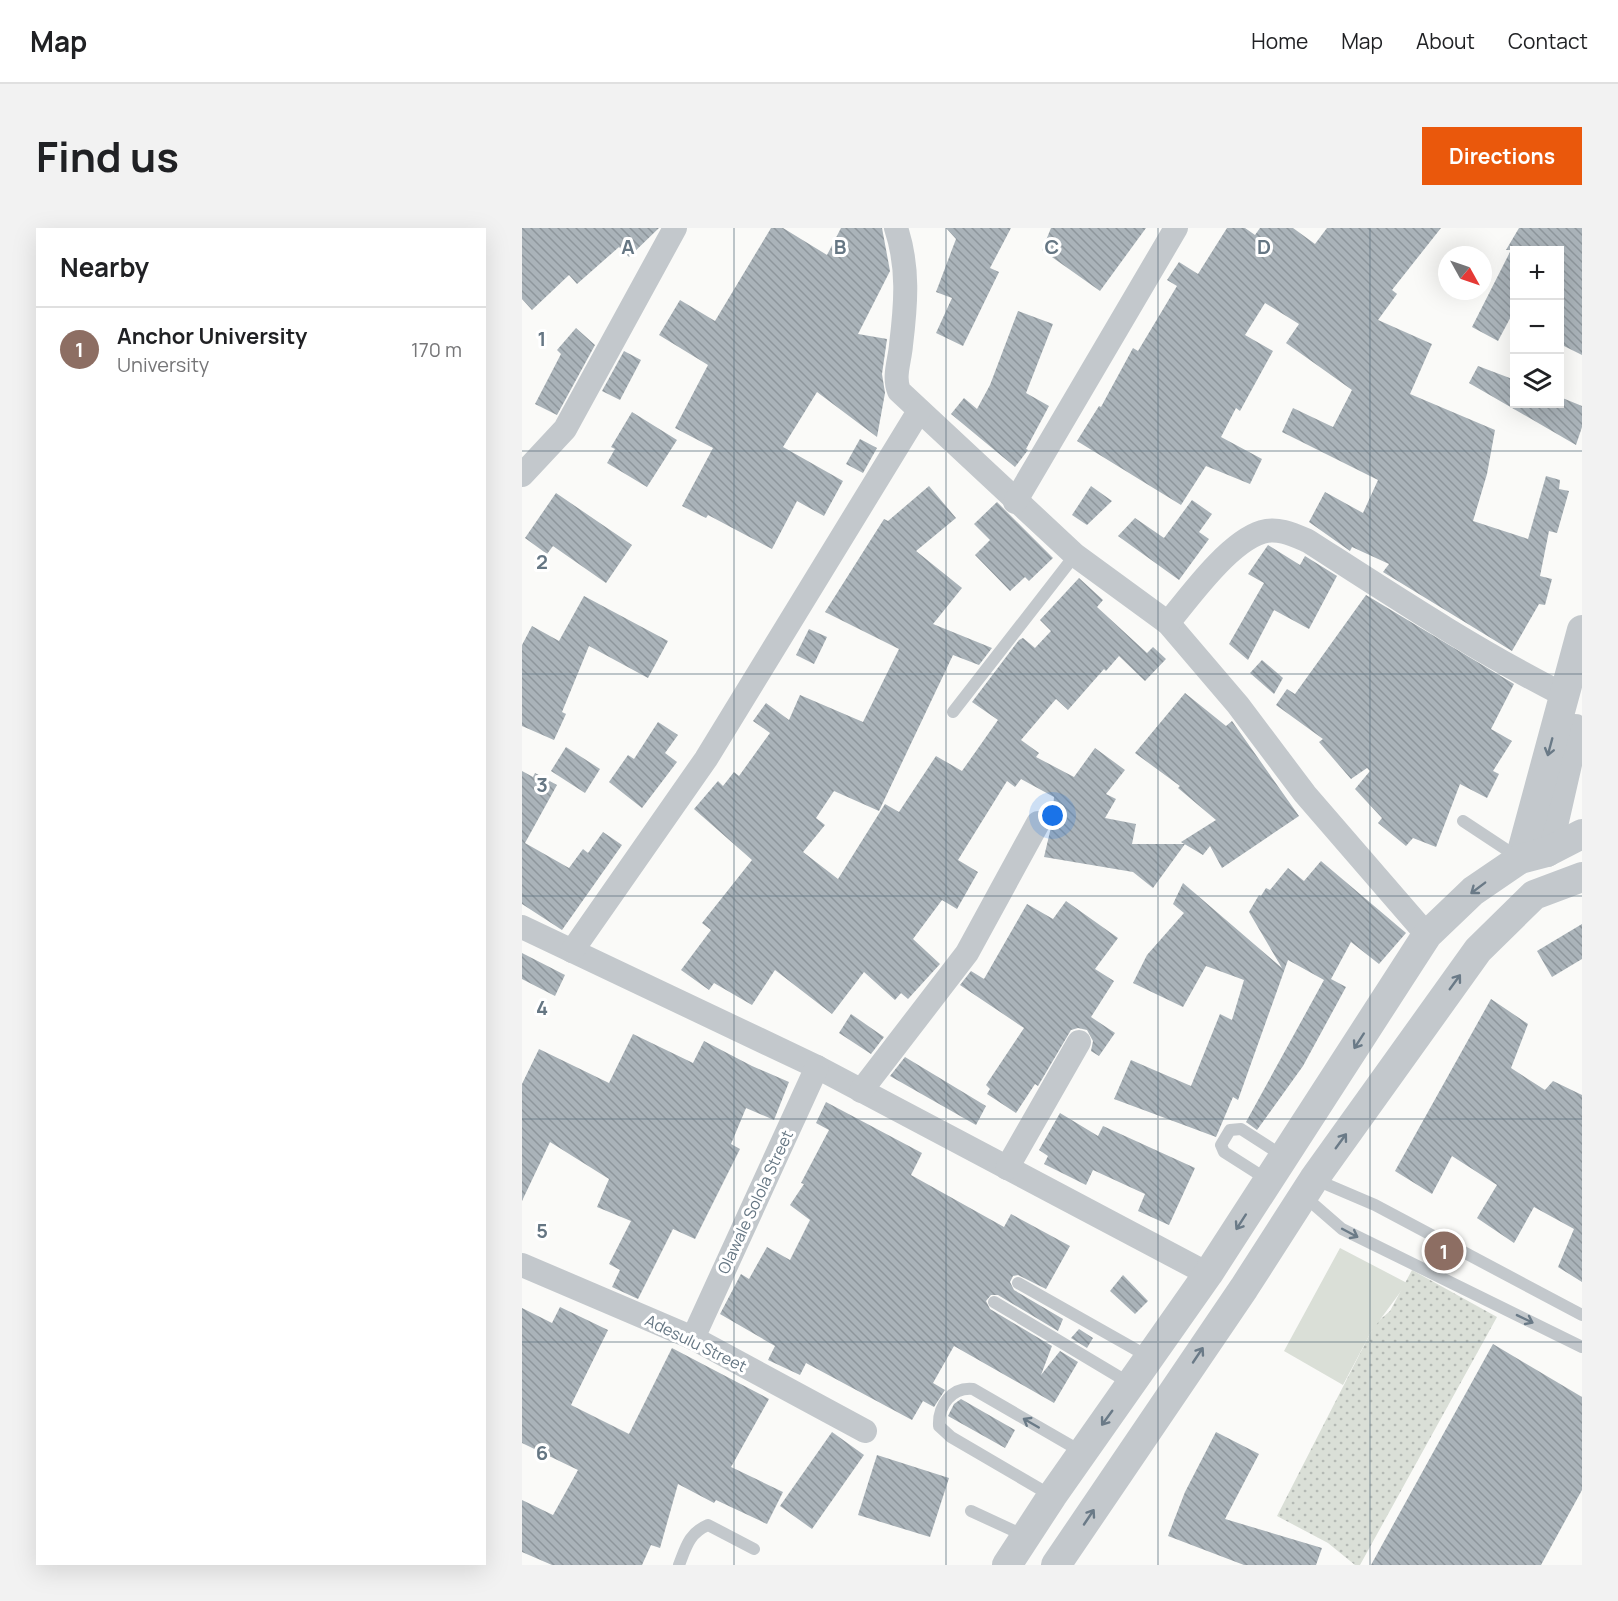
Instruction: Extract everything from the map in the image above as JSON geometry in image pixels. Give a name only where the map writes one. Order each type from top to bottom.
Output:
[{"type":"street","points":[[522,475],[565,429],[675,228]]},
{"type":"street","points":[[896,228],[904,253],[906,291],[896,384],[899,391],[1015,502],[1075,555],[1168,623],[1238,705],[1305,794],[1427,935]]},
{"type":"street","points":[[1015,502],[1176,228]]},
{"type":"street","points":[[572,951],[706,759],[919,411]]},
{"type":"street","points":[[1168,623],[1221,560],[1263,532],[1283,531],[1308,541],[1463,640],[1530,679],[1573,697]]},
{"type":"street","points":[[1533,855],[1573,697],[1582,630]]},
{"type":"street","points":[[861,1091],[967,953],[1038,823]]},
{"type":"street","points":[[1007,1565],[1082,1452],[1208,1274],[1427,935],[1473,891],[1533,855],[1582,834]]},
{"type":"street","points":[[1056,1565],[1309,1188],[1478,950],[1534,895],[1582,877]]},
{"type":"street","points":[[522,927],[817,1067],[1208,1274]]},
{"type":"street","points":[[1007,1168],[1079,1042]]},
{"type":"street","name":"Olawale Solola Street","points":[[693,1338],[817,1067]]},
{"type":"street","name":"Adesulu Street","points":[[522,1265],[693,1338],[865,1431]]},
{"type":"lane","points":[[953,712],[1075,555]]},
{"type":"lane","points":[[1463,821],[1533,855]]},
{"type":"lane","points":[[1309,1188],[1376,1205],[1582,1315]]},
{"type":"lane","points":[[1309,1188],[1342,1229],[1582,1347]]},
{"type":"lane","points":[[1018,1283],[1150,1358]]},
{"type":"lane","points":[[994,1302],[1132,1384]]},
{"type":"lane","points":[[1052,1496],[951,1437],[939,1426],[939,1414],[951,1395],[962,1388],[973,1389],[1082,1452]]},
{"type":"lane","points":[[971,1511],[1026,1537]]},
{"type":"lane","points":[[679,1565],[688,1541],[697,1530],[708,1525],[754,1549]]},
{"type":"shaded area","points":[[1340,1248],[1407,1283],[1371,1332],[1343,1385],[1284,1351]]},
{"type":"shaded area","points":[[1412,1270],[1497,1317],[1360,1565],[1355,1565],[1328,1543],[1277,1516],[1375,1324],[1390,1311]]},
{"type":"building","points":[[522,228],[659,228],[629,257],[619,247],[577,284],[569,275],[532,310],[522,299]]},
{"type":"building","points":[[771,228],[783,228],[827,255],[841,228],[882,228],[890,271],[858,334],[887,339],[882,374],[885,393],[877,437],[817,392],[783,447],[843,481],[824,516],[797,501],[772,549],[708,515],[706,518],[682,506],[713,448],[675,428],[708,365],[659,335],[680,300],[715,321]]},
{"type":"building","points":[[946,228],[1011,228],[990,268],[999,272],[963,346],[936,333],[952,298],[936,292],[956,239]]},
{"type":"building","points":[[1051,228],[1146,228],[1100,291],[1042,250]]},
{"type":"building","points":[[1227,228],[1245,228],[1255,235],[1260,228],[1293,228],[1315,244],[1327,228],[1441,228],[1392,290],[1397,294],[1378,320],[1432,344],[1410,394],[1495,430],[1487,474],[1473,521],[1528,539],[1546,476],[1560,480],[1559,489],[1569,491],[1557,533],[1549,531],[1540,576],[1552,579],[1545,605],[1539,604],[1512,651],[1383,572],[1389,564],[1352,547],[1350,551],[1309,522],[1325,492],[1363,513],[1378,480],[1282,432],[1293,408],[1333,427],[1352,390],[1286,343],[1299,324],[1265,303],[1245,335],[1273,351],[1240,411],[1236,408],[1221,437],[1262,459],[1250,484],[1206,466],[1181,505],[1077,441],[1099,406],[1101,407],[1133,348],[1138,351],[1177,286],[1167,280],[1179,262],[1198,274]]},
{"type":"building","points":[[1519,228],[1582,228],[1582,355],[1564,346],[1564,246],[1510,246],[1510,250],[1506,250]]},
{"type":"building","points":[[1510,252],[1510,318],[1498,341],[1472,327],[1486,300],[1492,300],[1492,288]]},
{"type":"building","points":[[1018,311],[1053,324],[1026,393],[1049,406],[1026,449],[1028,450],[1015,467],[951,414],[964,398],[977,409],[990,385]]},
{"type":"building","points":[[576,328],[595,345],[557,415],[535,404],[561,354],[557,350]]},
{"type":"building","points":[[624,351],[641,360],[620,400],[602,391]]},
{"type":"building","points":[[1478,366],[1510,378],[1510,407],[1469,383]]},
{"type":"building","points":[[1564,399],[1582,406],[1582,427],[1576,445],[1512,408],[1564,408]]},
{"type":"building","points":[[632,412],[677,440],[647,487],[607,463],[615,449],[611,447]]},
{"type":"building","points":[[860,439],[877,448],[863,473],[846,464]]},
{"type":"building","points":[[929,486],[956,518],[916,551],[962,588],[933,624],[992,648],[979,665],[953,655],[879,811],[834,791],[816,818],[825,825],[803,852],[838,879],[885,804],[899,812],[936,756],[962,771],[998,720],[972,702],[1019,640],[1023,638],[1035,648],[1051,631],[1040,620],[1079,578],[1103,600],[1097,607],[1147,653],[1153,647],[1166,659],[1145,681],[1119,656],[1106,671],[1104,669],[1068,710],[1056,699],[1021,740],[1039,753],[1036,757],[1074,777],[1095,748],[1125,770],[1106,794],[1116,799],[1105,818],[1136,824],[1132,844],[1185,844],[1153,888],[1133,872],[1044,857],[1052,823],[1054,797],[1021,779],[1015,787],[1007,781],[958,860],[978,872],[957,909],[942,900],[913,939],[940,964],[908,999],[901,993],[895,1000],[864,972],[832,1014],[775,970],[752,1005],[714,983],[709,990],[681,970],[711,930],[702,923],[752,860],[694,809],[718,781],[723,786],[734,772],[739,776],[770,733],[753,721],[766,703],[789,720],[800,695],[863,722],[899,649],[825,612],[884,519],[888,521]]},
{"type":"building","points":[[1091,486],[1112,501],[1087,525],[1072,515]]},
{"type":"building","points":[[556,493],[632,545],[606,583],[553,546],[547,554],[525,538]]},
{"type":"building","points":[[1192,500],[1212,514],[1199,532],[1209,539],[1179,580],[1118,536],[1135,518],[1164,538]]},
{"type":"building","points":[[997,502],[1053,558],[1029,581],[1025,577],[1010,591],[975,555],[990,540],[974,524]]},
{"type":"building","points":[[1268,545],[1300,565],[1305,556],[1337,576],[1309,629],[1274,610],[1248,660],[1229,644],[1264,583],[1248,574]]},
{"type":"building","points":[[1366,595],[1514,684],[1491,729],[1512,741],[1493,771],[1499,774],[1487,798],[1460,784],[1436,847],[1413,838],[1406,846],[1378,823],[1382,818],[1355,789],[1370,771],[1367,768],[1351,779],[1319,742],[1323,739],[1276,705],[1287,689],[1295,694]]},
{"type":"building","points":[[584,596],[668,641],[648,678],[589,646],[562,712],[566,714],[554,740],[522,726],[522,645],[532,626],[559,641]]},
{"type":"building","points":[[809,629],[827,637],[814,664],[796,655]]},
{"type":"building","points":[[1262,660],[1283,678],[1274,694],[1250,673]]},
{"type":"building","points":[[1185,693],[1226,726],[1232,721],[1299,816],[1222,868],[1210,846],[1203,855],[1181,842],[1216,820],[1178,788],[1180,786],[1135,753]]},
{"type":"building","points":[[658,722],[678,735],[665,753],[677,762],[642,808],[609,782],[628,755],[634,759]]},
{"type":"building","points":[[566,747],[600,769],[585,793],[551,771]]},
{"type":"building","points":[[522,771],[533,777],[535,773],[557,785],[525,843],[569,868],[583,849],[588,853],[603,832],[622,845],[562,930],[522,904]]},
{"type":"building","points":[[1321,861],[1406,933],[1379,964],[1351,942],[1331,979],[1346,987],[1303,1066],[1257,1130],[1246,1122],[1324,980],[1288,960],[1238,1100],[1233,1097],[1216,1137],[1114,1099],[1131,1060],[1191,1086],[1220,1014],[1232,1020],[1244,980],[1206,966],[1183,1007],[1133,983],[1147,955],[1184,913],[1173,904],[1183,883],[1282,968],[1249,912],[1259,895],[1261,896],[1266,888],[1270,890],[1288,868],[1304,881]]},
{"type":"building","points":[[1066,901],[1118,938],[1095,969],[1114,981],[1091,1017],[1115,1033],[1099,1056],[1091,1051],[1093,1041],[1087,1030],[1078,1028],[1071,1030],[1038,1086],[1035,1084],[1016,1113],[987,1094],[990,1089],[986,1085],[1024,1028],[960,985],[971,971],[984,979],[1027,904],[1053,919]]},
{"type":"building","points":[[1582,924],[1582,959],[1552,977],[1537,951]]},
{"type":"building","points":[[522,953],[565,975],[555,996],[522,979]]},
{"type":"building","points":[[1491,999],[1528,1024],[1511,1068],[1545,1090],[1553,1081],[1582,1095],[1582,1282],[1558,1267],[1574,1229],[1534,1207],[1514,1243],[1477,1218],[1497,1185],[1452,1156],[1432,1194],[1395,1171]]},
{"type":"building","points":[[851,1014],[884,1037],[871,1054],[839,1033]]},
{"type":"building","points":[[633,1034],[693,1063],[704,1041],[789,1082],[774,1120],[746,1108],[731,1144],[740,1149],[695,1239],[673,1229],[638,1299],[612,1287],[620,1270],[609,1264],[631,1221],[597,1207],[609,1179],[550,1142],[522,1201],[522,1084],[539,1049],[609,1083]]},
{"type":"building","points":[[905,1057],[986,1106],[976,1125],[890,1076]]},
{"type":"building","points":[[826,1102],[922,1153],[911,1175],[1004,1227],[1011,1214],[1070,1246],[1046,1289],[1018,1275],[1013,1276],[1010,1282],[1014,1290],[1063,1319],[1058,1331],[998,1295],[991,1295],[986,1301],[990,1309],[1052,1346],[1041,1375],[1060,1351],[1078,1362],[1054,1403],[954,1346],[933,1383],[945,1390],[934,1407],[923,1401],[912,1420],[806,1363],[800,1375],[768,1360],[775,1346],[720,1314],[741,1274],[749,1279],[767,1247],[790,1260],[810,1220],[790,1205],[804,1184],[801,1183],[829,1130],[816,1123]]},
{"type":"building","points":[[1060,1113],[1098,1136],[1103,1126],[1195,1168],[1169,1225],[1138,1211],[1145,1194],[1093,1170],[1086,1185],[1044,1164],[1048,1156],[1039,1150]]},
{"type":"building","points":[[1123,1275],[1148,1301],[1135,1314],[1110,1291]]},
{"type":"building","points":[[560,1307],[608,1330],[571,1405],[629,1434],[672,1348],[769,1399],[731,1467],[783,1492],[767,1524],[716,1500],[714,1503],[678,1484],[660,1548],[651,1545],[642,1565],[552,1565],[522,1552],[522,1500],[553,1515],[578,1470],[522,1443],[522,1308],[552,1323]]},
{"type":"building","points":[[1079,1329],[1093,1338],[1087,1348],[1071,1338]]},
{"type":"building","points":[[1493,1344],[1582,1397],[1582,1490],[1541,1565],[1371,1565]]},
{"type":"building","points":[[961,1399],[1015,1430],[1005,1448],[948,1416],[954,1404]]},
{"type":"building","points":[[832,1432],[864,1455],[812,1529],[780,1506]]},
{"type":"building","points":[[1216,1432],[1259,1454],[1225,1519],[1322,1548],[1316,1565],[1244,1565],[1168,1536],[1185,1492]]},
{"type":"building","points":[[877,1455],[949,1478],[930,1537],[858,1515]]},
{"type":"place","name":"Anchor University","points":[[1444,1251]]}]
